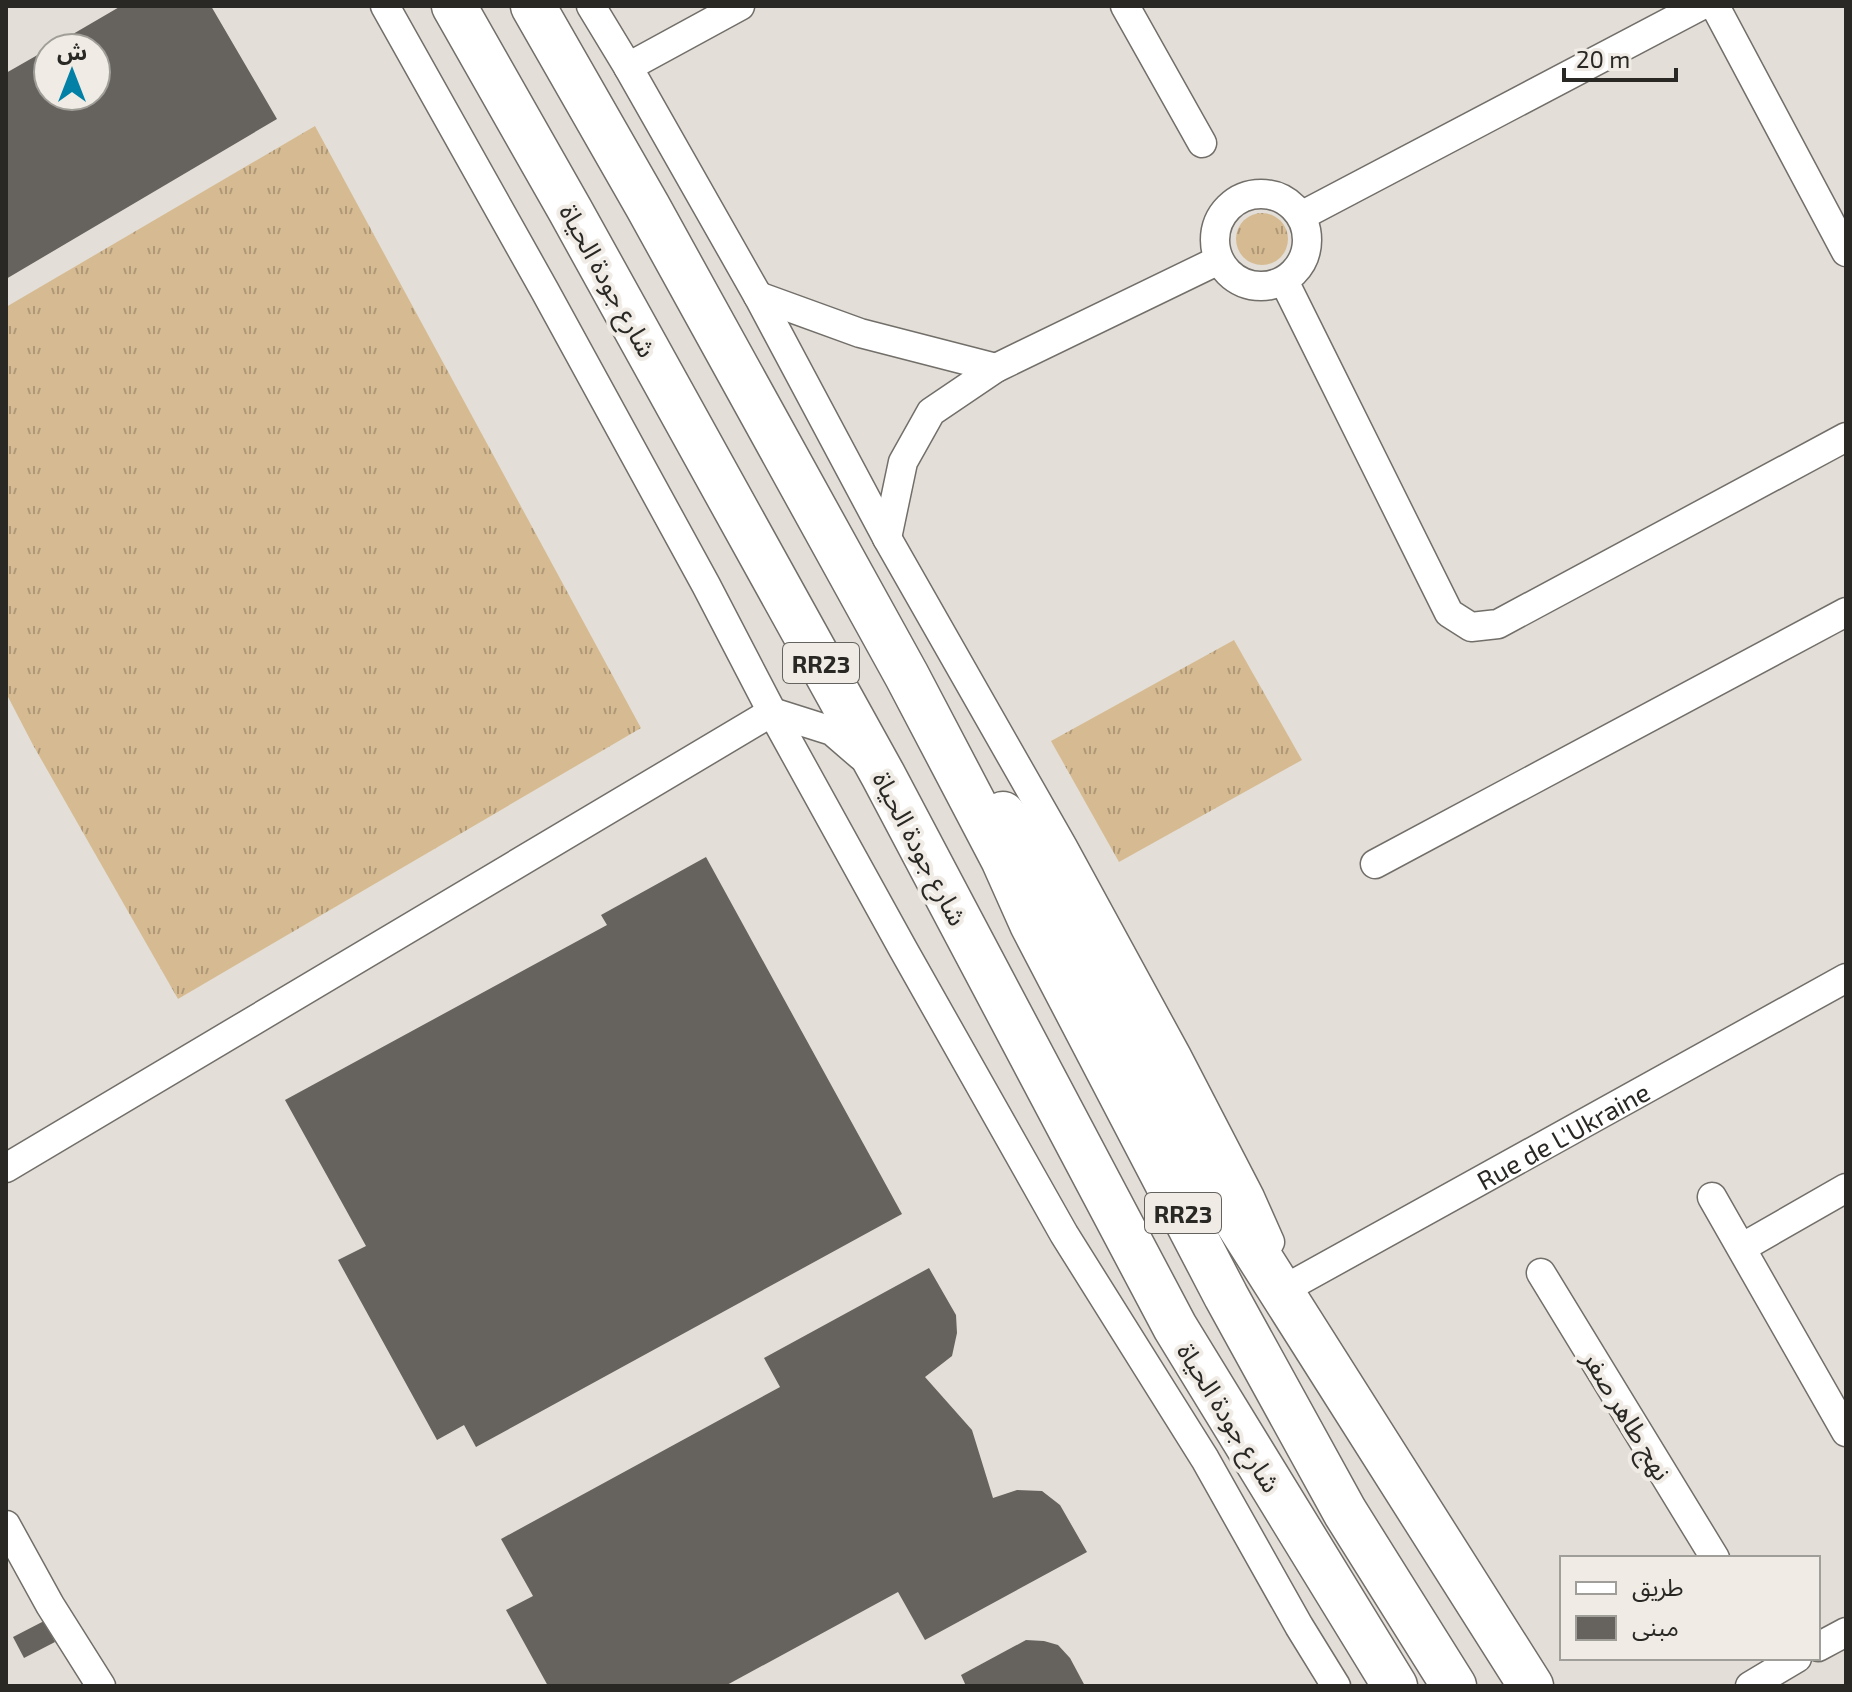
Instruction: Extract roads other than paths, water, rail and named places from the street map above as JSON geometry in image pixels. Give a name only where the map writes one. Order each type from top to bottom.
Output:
[{"type":"highway","name":"شارع جودة الحياة","points":[[454,6],[883,775],[1175,1327],[1395,1686]]},
{"type":"highway","name":"شارع جودة الحياة","points":[[533,6],[648,207],[907,676],[1226,1296],[1345,1512],[1454,1686]]},
{"type":"highway","points":[[933,728],[1010,822],[1049,877],[1213,1184],[1286,1288],[1335,1375],[1531,1686]]},
{"type":"highway","points":[[1175,1327],[1360,1686]]},
{"type":"street","points":[[385,6],[545,291],[903,949],[1064,1234],[1205,1459],[1336,1686]]},
{"type":"street","points":[[591,6],[758,296],[887,538],[1162,1028],[1250,1197],[1286,1288]]},
{"type":"street","points":[[628,67],[740,6]]},
{"type":"street","points":[[1125,6],[1202,143]]},
{"type":"street","points":[[1301,216],[1700,6]]},
{"type":"street","points":[[1715,6],[1846,252]]},
{"type":"street","points":[[1267,194],[1292,205],[1301,216],[1307,230],[1308,245],[1304,259],[1284,281],[1255,286],[1240,281],[1219,260],[1215,232],[1228,207],[1240,198],[1267,194]]},
{"type":"street","points":[[887,538],[903,462],[931,412],[996,368],[1219,260]]},
{"type":"street","points":[[1284,281],[1449,613],[1471,627],[1498,624],[1846,437]]},
{"type":"street","points":[[758,296],[860,333],[996,368]]},
{"type":"street","points":[[1375,864],[1846,612]]},
{"type":"street","points":[[6,1168],[772,712],[832,731],[883,775]]},
{"type":"street","name":"Rue de L'Ukraine","points":[[1286,1288],[1846,978]]},
{"type":"street","points":[[1743,1247],[1846,1188]]},
{"type":"street","points":[[1712,1197],[1846,1432]]},
{"type":"street","name":"نهج طاهر صفر","points":[[1541,1273],[1714,1556]]},
{"type":"street","points":[[6,1525],[50,1605],[101,1686]]},
{"type":"street","points":[[1820,1646],[1846,1632]]},
{"type":"street","points":[[1750,1686],[1786,1667]]}]
